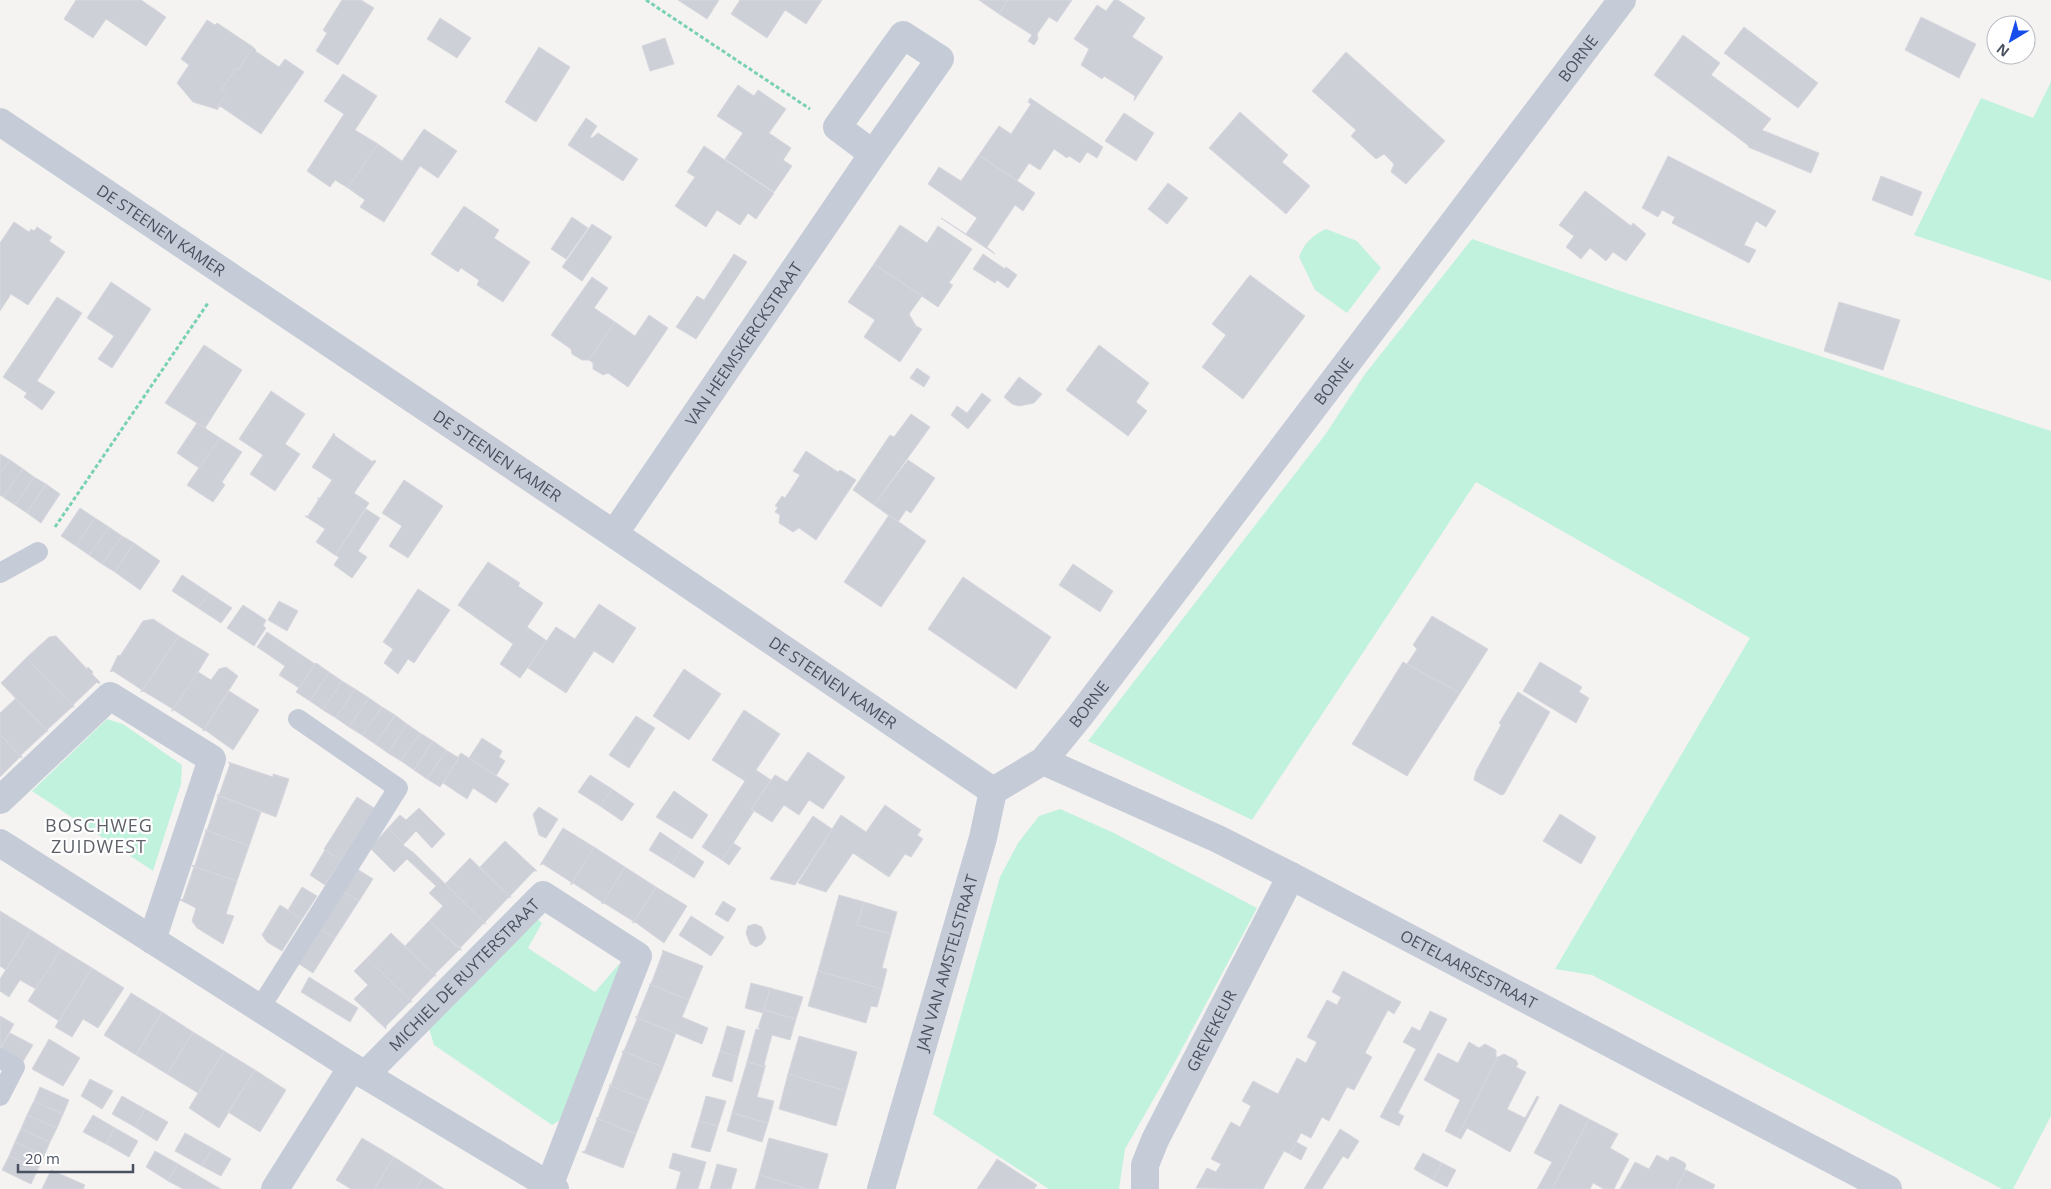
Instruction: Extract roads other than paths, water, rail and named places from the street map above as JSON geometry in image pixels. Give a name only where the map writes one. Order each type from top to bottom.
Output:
[{"type":"street","name":"BORNE","points":[[1043,761],[1080,717],[1622,0]]},
{"type":"street","name":"VAN HEEMSKERCKSTRAAT","points":[[614,534],[940,59],[903,35],[838,127],[873,154]]},
{"type":"street","name":"DE STEENEN KAMER","points":[[0,122],[993,791]]},
{"type":"street","points":[[0,800],[110,696],[212,759],[152,940]]},
{"type":"street","points":[[993,791],[1043,761]]},
{"type":"street","name":"OETELAARSESTRAAT","points":[[1043,761],[1218,839],[1888,1189]]},
{"type":"street","name":"JAN VAN AMSTELSTRAAT","points":[[881,1189],[983,838],[993,791]]},
{"type":"street","name":"MICHIEL DE RUYTERSTRAAT","points":[[0,843],[359,1071],[552,1187],[638,956],[543,895],[359,1071]]},
{"type":"street","name":"GREVEKEUR","points":[[1145,1189],[1145,1164],[1155,1140],[1291,876]]},
{"type":"street","points":[[275,1189],[359,1071]]},
{"type":"lane","points":[[0,573],[38,552]]},
{"type":"lane","points":[[260,1008],[398,788],[298,719]]},
{"type":"lane","points":[[0,1058],[16,1067],[0,1096]]},
{"type":"district","name":"BOSCHWEG ZUIDWEST","points":[[99,835]]}]
